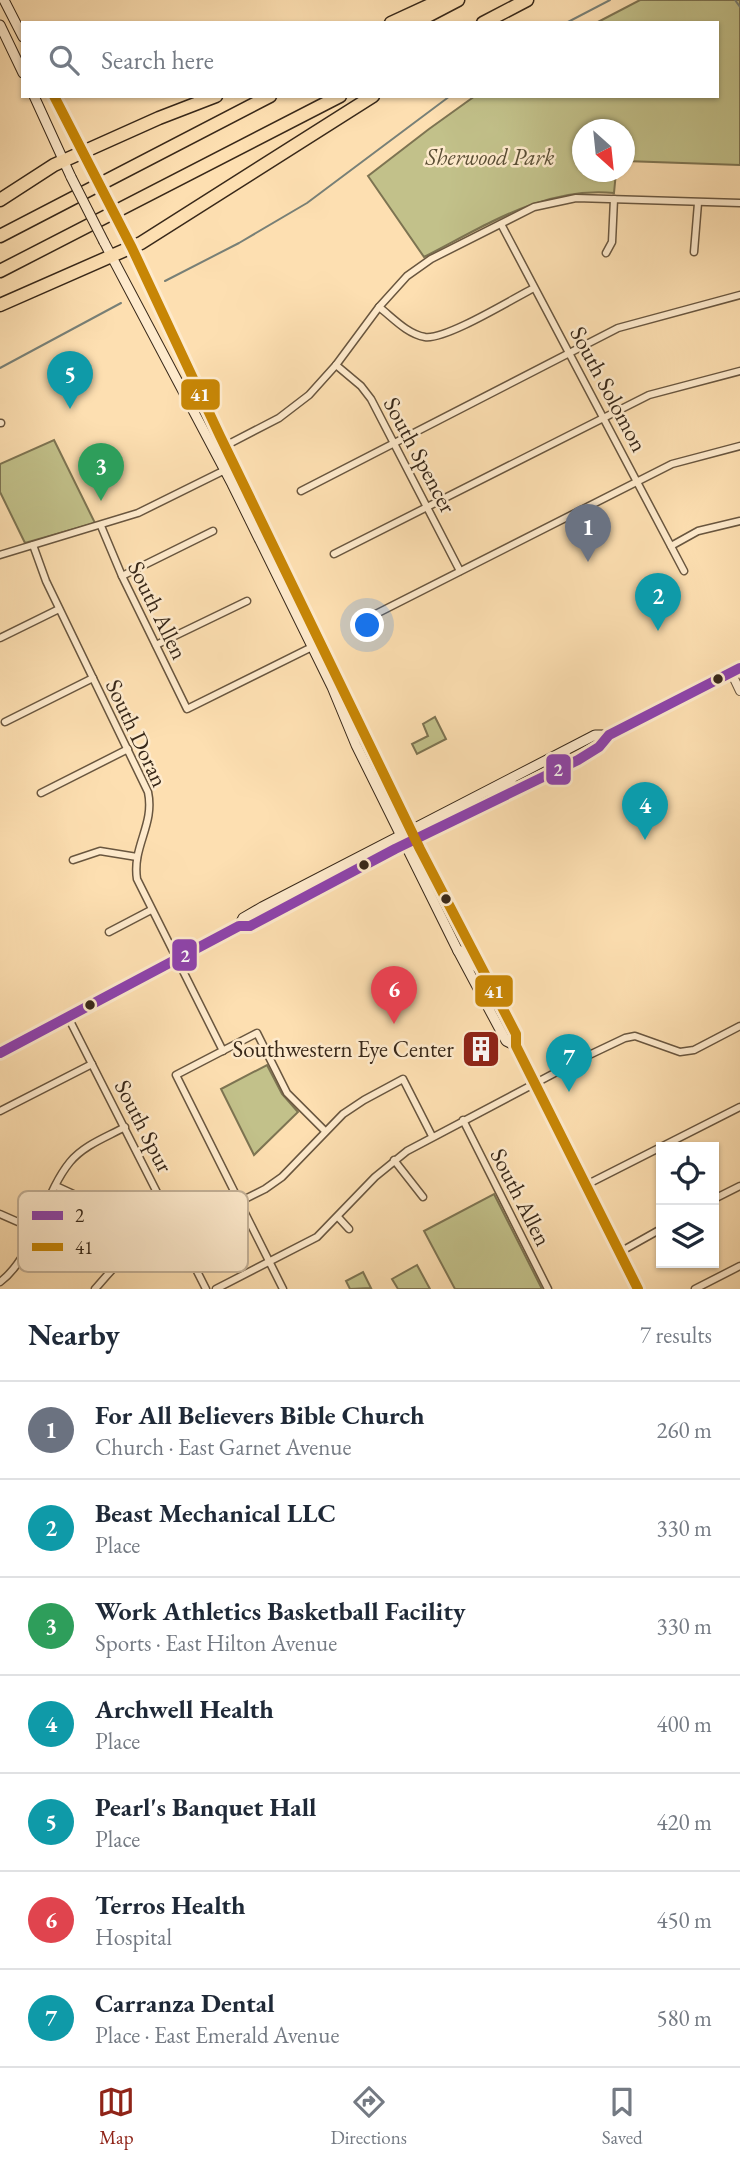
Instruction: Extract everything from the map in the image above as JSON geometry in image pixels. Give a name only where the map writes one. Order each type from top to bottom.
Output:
[{"type":"highway","points":[[395,21],[441,0]]},
{"type":"highway","points":[[418,21],[458,0]]},
{"type":"highway","points":[[487,21],[526,0]]},
{"type":"highway","points":[[502,21],[526,0]]},
{"type":"highway","points":[[0,200],[64,161],[211,98]]},
{"type":"highway","points":[[0,236],[266,98]]},
{"type":"highway","points":[[0,271],[336,98]]},
{"type":"highway","points":[[0,305],[132,248],[370,98]]},
{"type":"main road","points":[[4,0],[21,33]]},
{"type":"main road","points":[[0,24],[21,69]]},
{"type":"main road","points":[[35,98],[104,242],[368,740],[516,1034],[516,1046],[638,1289]]},
{"type":"main road","points":[[55,98],[132,248],[225,446],[317,644],[356,744],[400,835],[506,1041],[516,1046]]},
{"type":"main road","points":[[163,349],[169,352],[182,374],[191,376]]},
{"type":"main road","points":[[179,381],[186,384],[196,400],[208,411]]},
{"type":"main road","points":[[0,1053],[239,926],[250,926],[525,786],[599,747],[608,735],[740,668]]},
{"type":"main road","points":[[344,715],[348,714],[359,734],[368,740]]},
{"type":"main road","points":[[239,926],[243,918],[411,829],[595,735],[608,735]]},
{"type":"main road","points":[[525,786],[525,777],[559,759],[566,750]]},
{"type":"main road","points":[[486,805],[494,794],[514,783],[519,774]]},
{"type":"main road","points":[[265,918],[270,911],[292,896],[293,891]]},
{"type":"main road","points":[[445,925],[454,932],[462,945],[470,945]]},
{"type":"main road","points":[[458,951],[466,953],[473,965],[482,971]]},
{"type":"main road","points":[[480,993],[489,999],[499,1017],[507,1016]]},
{"type":"street","points":[[215,451],[260,429],[311,394],[379,307],[407,276],[428,261],[501,223],[545,204],[576,198],[740,203]]},
{"type":"street","points":[[606,253],[612,242],[614,199]]},
{"type":"street","points":[[694,252],[698,203]]},
{"type":"street","name":"South Solomon","points":[[501,223],[684,572]]},
{"type":"street","points":[[379,307],[410,331],[426,337],[449,332],[534,288]]},
{"type":"street","points":[[302,491],[618,328],[740,295]]},
{"type":"street","name":"South Spencer","points":[[336,365],[361,386],[371,399],[460,571]]},
{"type":"street","points":[[334,554],[649,395],[740,371]]},
{"type":"street","points":[[365,620],[672,464],[740,446]]},
{"type":"street","points":[[0,555],[138,513],[234,466]]},
{"type":"street","points":[[671,546],[698,531],[740,521]]},
{"type":"street","name":"South Allen","points":[[101,526],[122,576],[187,709],[317,644]]},
{"type":"street","points":[[122,576],[213,531]]},
{"type":"street","name":"South Doran","points":[[33,545],[59,609],[145,784],[151,806],[148,825],[137,857],[136,879],[223,1051]]},
{"type":"street","points":[[156,645],[247,601]]},
{"type":"street","points":[[0,638],[59,609]]},
{"type":"street","points":[[731,672],[740,691]]},
{"type":"street","points":[[5,722],[93,678]]},
{"type":"street","points":[[41,793],[128,749]]},
{"type":"street","points":[[73,860],[100,851],[137,857]]},
{"type":"street","points":[[109,932],[151,910]]},
{"type":"street","name":"South Spur","points":[[68,1017],[157,1191]]},
{"type":"street","points":[[215,1289],[317,1237],[369,1182],[394,1160],[432,1136],[535,1083],[625,1038],[643,1038],[680,1052],[694,1050],[740,1026]]},
{"type":"street","points":[[234,1191],[176,1075],[257,1033],[287,1093],[325,1131]]},
{"type":"street","points":[[0,1111],[92,1063]]},
{"type":"street","points":[[248,1198],[282,1177],[325,1131],[364,1100],[403,1079],[432,1136]]},
{"type":"street","points":[[586,1185],[740,1107]]},
{"type":"street","name":"South Allen","points":[[463,1121],[548,1289]]},
{"type":"street","points":[[53,1191],[69,1163],[77,1155],[125,1127]]},
{"type":"street","points":[[394,1160],[423,1197]]},
{"type":"street","points":[[56,1186],[67,1191]]},
{"type":"street","points":[[719,1196],[740,1186]]},
{"type":"street","points":[[0,1214],[18,1222]]},
{"type":"street","points":[[338,1217],[349,1229]]},
{"type":"street","points":[[248,1219],[283,1289]]},
{"type":"street","points":[[620,1252],[656,1232]]},
{"type":"street","points":[[0,1282],[18,1264]]},
{"type":"street","points":[[695,1289],[740,1266]]},
{"type":"street","points":[[95,1289],[110,1272]]},
{"type":"street","name":"South Spur","points":[[197,1272],[206,1289]]},
{"type":"green space","name":"Sherwood Park","points":[[640,0],[740,0],[740,165],[635,161],[635,119],[572,119],[572,182],[615,182],[614,193],[588,192],[539,202],[492,221],[424,257],[368,176],[472,98],[719,98],[719,21],[600,21]]},
{"type":"green space","points":[[54,440],[95,523],[25,543],[0,492],[0,464]]},
{"type":"green space","points":[[435,717],[446,739],[417,754],[412,744],[428,736],[423,724]]},
{"type":"green space","points":[[267,1065],[282,1094],[298,1112],[254,1155],[221,1089]]},
{"type":"green space","points":[[494,1194],[542,1289],[455,1289],[424,1231]]},
{"type":"green space","points":[[417,1265],[430,1289],[398,1289],[392,1279]]},
{"type":"green space","points":[[363,1272],[371,1288],[350,1289],[346,1281]]},
{"type":"waterway","points":[[570,21],[610,0]]},
{"type":"waterway","points":[[735,0],[740,7]]},
{"type":"waterway","points":[[165,281],[239,243],[307,203],[447,98]]},
{"type":"waterway","points":[[0,368],[121,303]]},
{"type":"transit line","name":"41","points":[[55,98],[132,248],[420,849],[516,1034],[516,1046],[638,1289]]},
{"type":"transit line","name":"2","points":[[0,1053],[239,926],[250,926],[395,849],[578,760],[599,747],[609,735],[740,668]]},
{"type":"place","name":"Pearl's Banquet Hall","points":[[70,409]]},
{"type":"place","name":"Work Athletics Basketball Facility","points":[[101,501]]},
{"type":"place","name":"For All Believers Bible Church","points":[[588,562]]},
{"type":"place","name":"Beast Mechanical LLC","points":[[658,631]]},
{"type":"place","name":"Archwell Health","points":[[645,840]]},
{"type":"place","name":"Terros Health","points":[[394,1024]]},
{"type":"place","name":"Southwestern Eye Center","points":[[481,1049]]},
{"type":"place","name":"Carranza Dental","points":[[569,1092]]}]
